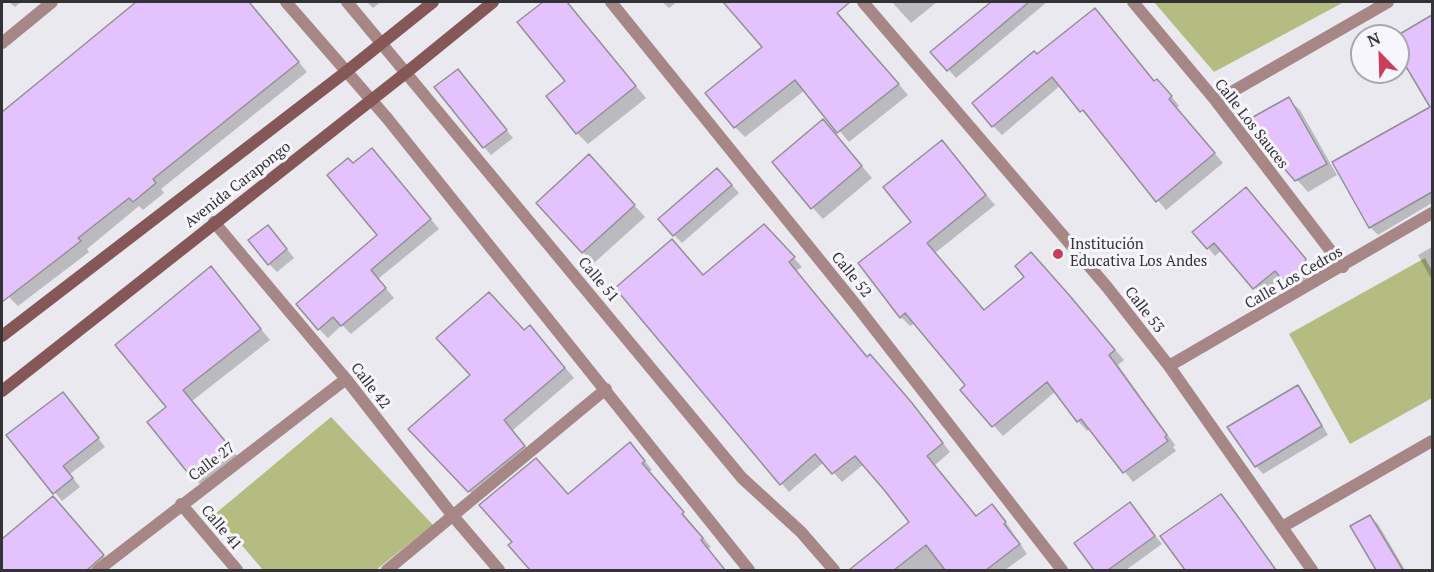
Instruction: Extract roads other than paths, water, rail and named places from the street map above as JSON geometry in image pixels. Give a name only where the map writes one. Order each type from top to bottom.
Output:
[{"type":"street","points":[[2,43],[52,2]]},
{"type":"street","points":[[286,2],[372,100],[749,570]]},
{"type":"street","name":"Calle 51","points":[[347,2],[742,478],[801,532],[834,570]]},
{"type":"street","name":"Avenida Carapongo","points":[[2,336],[347,71],[433,2]]},
{"type":"street","name":"Avenida Carapongo","points":[[2,391],[493,2]]},
{"type":"street","name":"Calle 52","points":[[611,2],[856,305],[1062,570]]},
{"type":"street","name":"Calle 53","points":[[863,2],[1107,287],[1169,366],[1312,570]]},
{"type":"street","name":"Calle Los Sauces","points":[[1133,2],[1216,101],[1343,267]]},
{"type":"street","points":[[1216,101],[1373,5],[1388,2]]},
{"type":"street","name":"Calle Los Cedros","points":[[1169,366],[1343,267],[1432,213]]},
{"type":"street","name":"Calle 42","points":[[214,222],[346,378],[453,516],[499,570]]},
{"type":"street","name":"Calle 27","points":[[98,570],[346,378]]},
{"type":"street","points":[[387,570],[606,389]]},
{"type":"street","points":[[1282,527],[1432,441]]},
{"type":"street","name":"Calle 41","points":[[181,504],[237,570]]},
{"type":"place","name":"Institución Educativa Los Andes","points":[[1058,254]]}]
